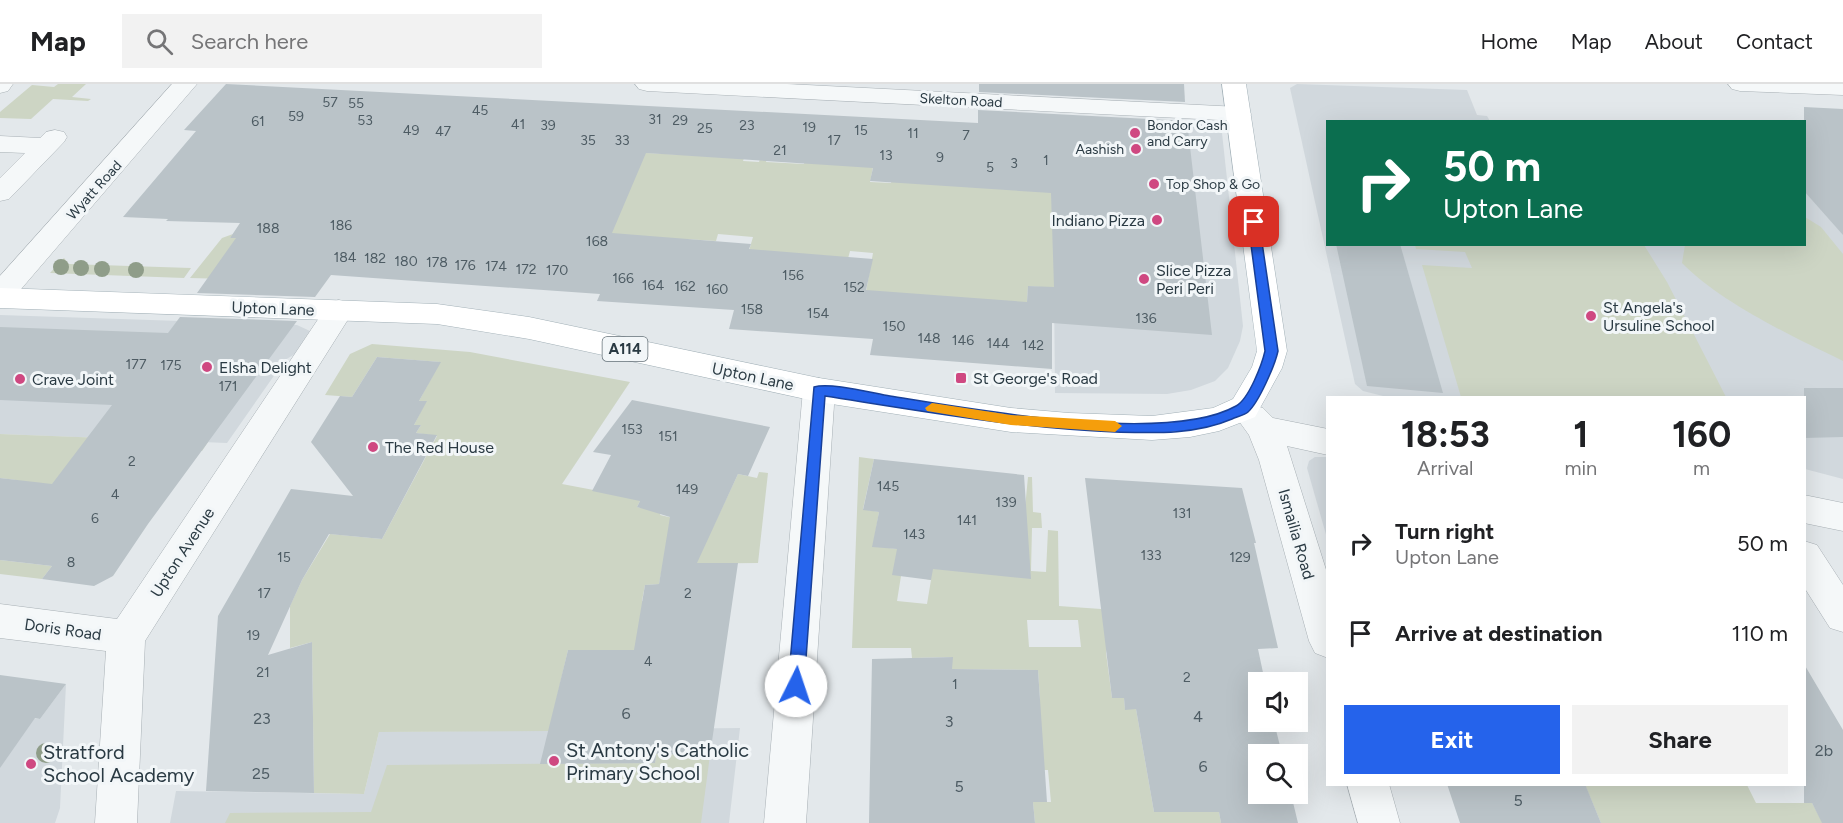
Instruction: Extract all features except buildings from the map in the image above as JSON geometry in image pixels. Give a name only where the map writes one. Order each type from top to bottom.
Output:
[{"type":"main road","points":[[1234,84],[1272,351],[1254,418]]},
{"type":"main road","name":"Upton Lane","points":[[0,296],[437,314],[529,328],[819,390],[1011,420],[1152,428],[1190,425],[1219,419],[1254,418]]},
{"type":"street","name":"Wyatt Road","points":[[0,296],[185,84]]},
{"type":"street","name":"Skelton Road","points":[[647,84],[1239,114]]},
{"type":"street","points":[[1740,84],[1843,88]]},
{"type":"street","points":[[0,144],[50,141],[0,192]]},
{"type":"street","name":"Upton Avenue","points":[[126,637],[339,310]]},
{"type":"street","points":[[785,823],[819,390]]},
{"type":"street","points":[[1254,418],[1326,441]]},
{"type":"street","name":"Ismailia Road","points":[[1254,418],[1280,472],[1326,633]]},
{"type":"street","points":[[1806,508],[1843,517]]},
{"type":"street","points":[[1806,559],[1843,616]]},
{"type":"street","name":"Doris Road","points":[[0,621],[126,637]]},
{"type":"street","points":[[116,823],[126,637]]},
{"type":"street","points":[[1369,786],[1378,823]]},
{"type":"shaded area","name":"St Angela's Ursuline School","points":[[1297,84],[1467,90],[1477,115],[1487,116],[1489,120],[1326,120],[1326,246],[1806,246],[1806,151],[1843,151],[1843,479],[1806,469],[1806,396],[1383,396],[1363,391],[1355,384],[1290,88]]},
{"type":"shaded area","points":[[1138,119],[1206,122],[1215,124],[1222,133],[1243,326],[1240,341],[1228,368],[1215,381],[1191,390],[1167,394],[1055,393],[1054,288]]},
{"type":"shaded area","points":[[0,315],[297,325],[310,331],[295,354],[285,360],[227,443],[0,434]]},
{"type":"shaded area","points":[[1315,457],[1326,457],[1326,534],[1307,468],[1309,461]]},
{"type":"shaded area","name":"Stratford School Academy","points":[[66,684],[60,808],[55,823],[0,823],[0,714],[40,719]]},
{"type":"shaded area","name":"St Antony's Catholic Primary School","points":[[740,728],[729,823],[170,823],[176,791],[364,794],[379,732]]},
{"type":"green space","points":[[58,84],[86,84],[72,97],[91,99],[88,101],[53,99],[31,119],[0,118],[0,112],[32,85],[54,87]]},
{"type":"green space","points":[[767,137],[773,137],[766,162],[804,164],[805,159],[878,143],[870,182],[891,183],[894,167],[1054,187],[1054,288],[1028,286],[1026,324],[865,297],[873,253],[850,251],[844,274],[748,254],[753,237],[718,234],[716,241],[686,239],[676,267],[180,155],[627,152],[744,158],[743,161],[759,162]]},
{"type":"green space","points":[[1806,218],[1821,227],[1843,254],[1843,361],[1736,305],[1682,263],[1685,246],[1806,246]]},
{"type":"green space","points":[[233,234],[230,238],[236,238],[261,280],[190,278],[222,238]]},
{"type":"green space","points":[[1415,246],[1645,246],[1667,282],[1725,396],[1461,396],[1422,265],[1472,268],[1465,252],[1416,249]]},
{"type":"green space","points":[[64,258],[69,264],[191,268],[184,278],[50,273]]},
{"type":"green space","points":[[372,344],[470,352],[630,382],[562,484],[641,499],[637,507],[642,508],[686,463],[660,515],[713,527],[738,474],[757,478],[759,472],[768,473],[758,563],[663,564],[659,584],[645,585],[642,601],[656,602],[645,650],[568,650],[549,731],[379,732],[364,794],[314,793],[312,642],[290,648],[290,606],[302,580],[330,534],[382,539],[437,436],[416,433],[421,425],[414,425],[426,401],[419,401],[440,362],[377,357],[352,397],[325,395],[350,354]]},
{"type":"green space","points":[[0,434],[208,442],[202,451],[84,442],[127,468],[0,499],[16,480],[0,478]]},
{"type":"green space","points":[[859,457],[874,459],[863,509],[879,512],[873,546],[897,549],[901,576],[897,601],[927,604],[931,580],[921,578],[931,518],[1023,529],[1028,477],[1032,477],[1033,512],[1041,513],[1042,528],[1032,528],[1031,571],[1046,572],[1048,530],[1058,531],[1059,606],[1115,610],[1106,653],[1112,698],[1124,698],[1125,709],[1136,709],[1154,812],[1219,812],[1221,823],[1035,823],[1033,802],[1051,802],[1048,770],[955,770],[1040,699],[1038,670],[952,669],[952,657],[912,658],[911,648],[852,648]],"holes":[[[1027,620],[1078,620],[1081,647],[1029,647]]]},
{"type":"green space","points":[[0,560],[52,566],[42,579],[0,574]]},
{"type":"green space","points":[[656,754],[710,755],[701,823],[225,823],[230,813],[371,812],[387,765],[655,763]]},
{"type":"green space","points":[[1585,786],[1748,786],[1756,803],[1812,803],[1823,823],[1601,823]]},
{"type":"slow traffic","points":[[932,408],[1011,420],[1115,426]]},
{"type":"place","name":"Bondor Cash and Carry","points":[[1135,133]]},
{"type":"place","name":"Aashish","points":[[1136,149]]},
{"type":"place","name":"Top Shop & Go","points":[[1154,184]]},
{"type":"place","name":"Indiano Pizza","points":[[1157,220]]},
{"type":"place","name":"Slice Pizza Peri Peri","points":[[1144,279]]},
{"type":"place","name":"St Angela's Ursuline School","points":[[1591,316]]},
{"type":"place","name":"Elsha Delight","points":[[207,367]]},
{"type":"place","name":"St George's Road","points":[[961,378]]},
{"type":"place","name":"Crave Joint","points":[[20,379]]},
{"type":"place","name":"The Red House","points":[[373,447]]},
{"type":"place","name":"St Antony's Catholic Primary School","points":[[554,761]]},
{"type":"place","name":"Stratford School Academy","points":[[31,764]]},
{"type":"route","points":[[796,686],[819,390],[1011,420],[1069,425],[1152,428],[1190,425],[1219,419],[1244,408],[1267,368],[1272,351],[1254,222]]}]
